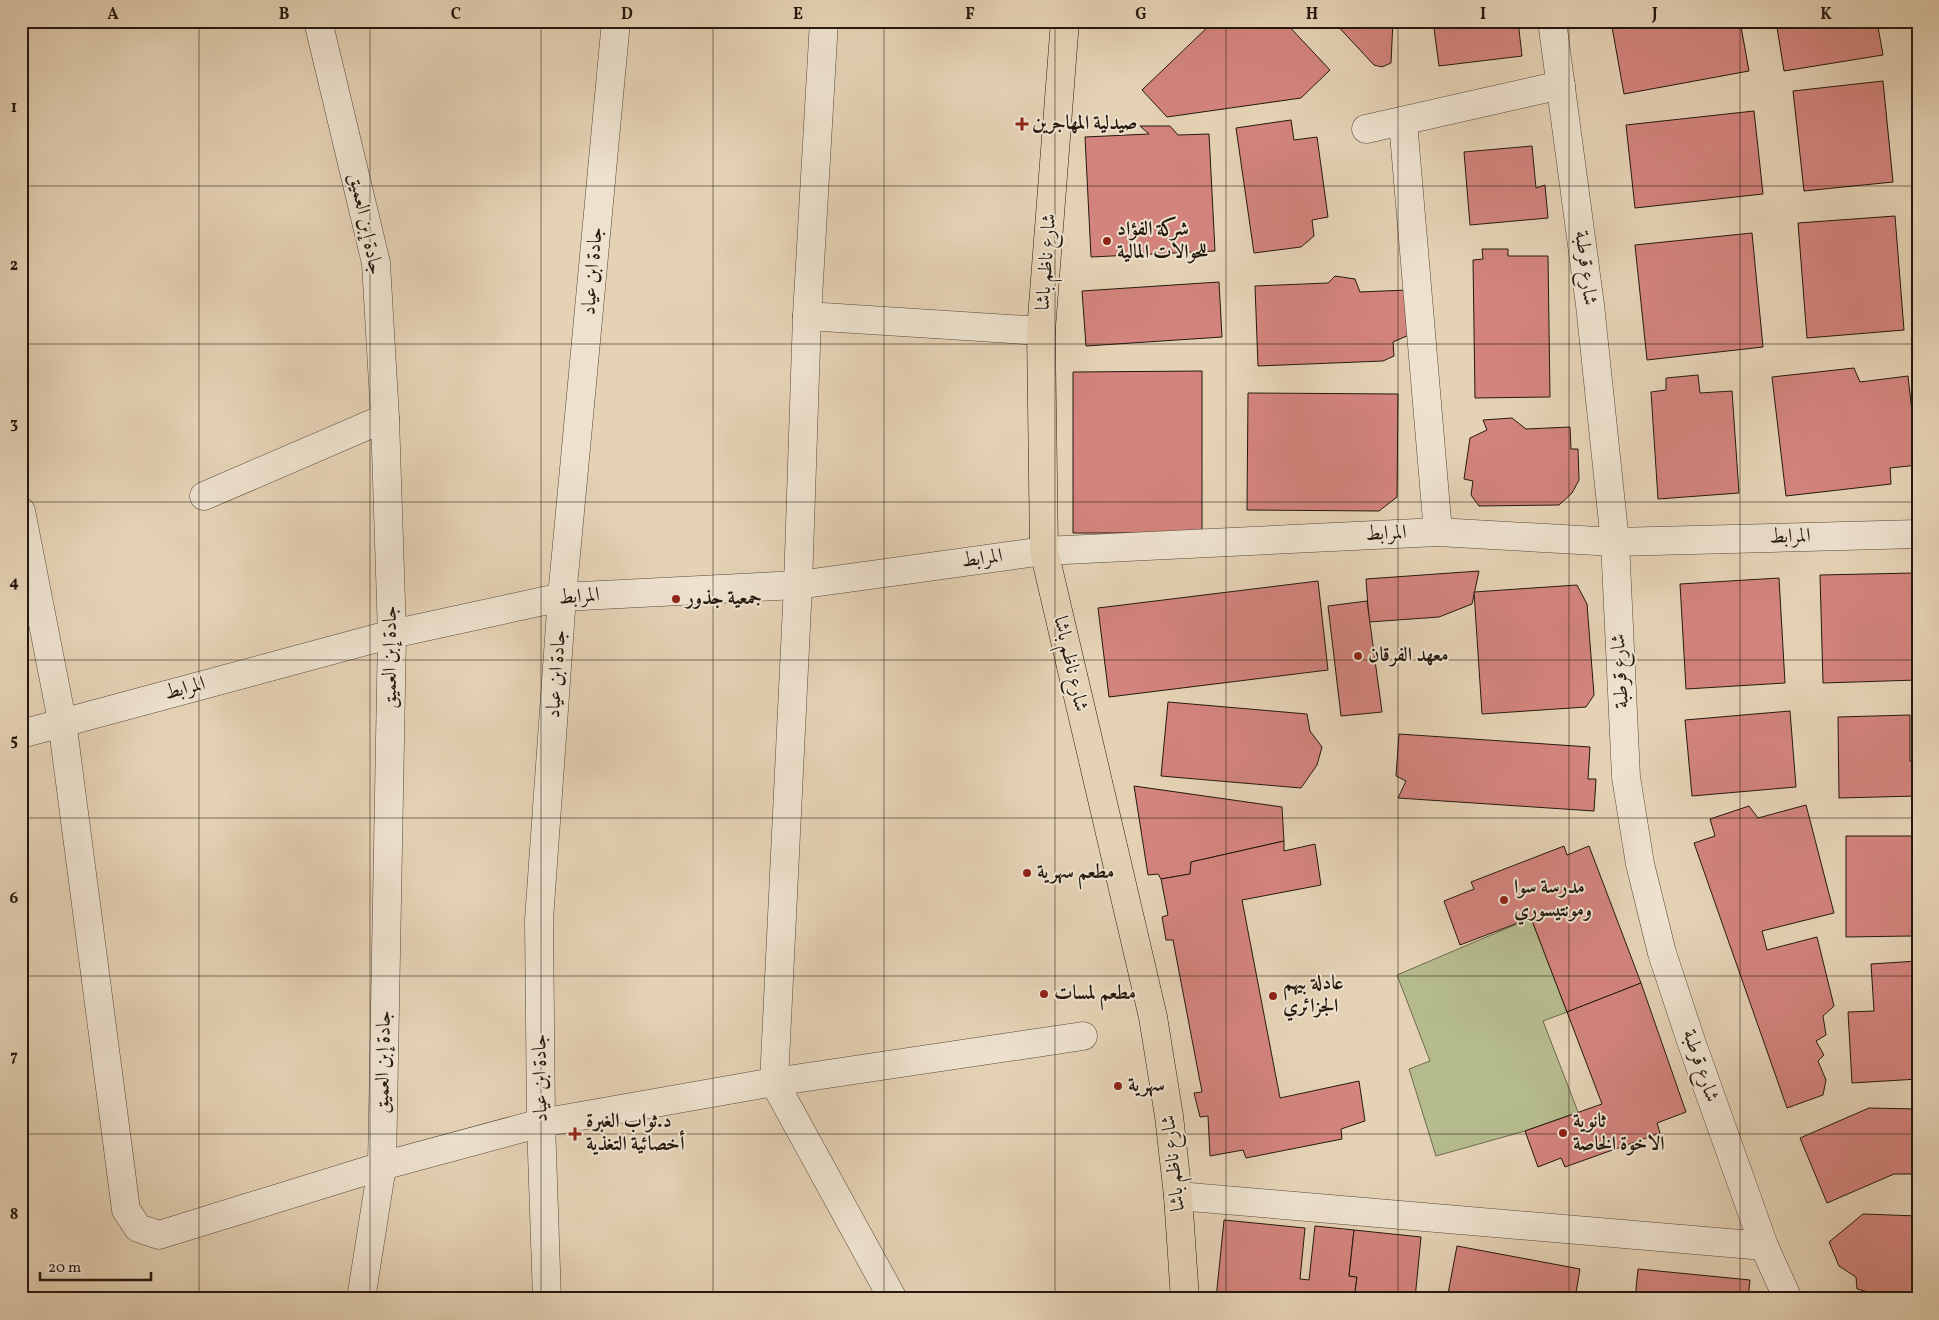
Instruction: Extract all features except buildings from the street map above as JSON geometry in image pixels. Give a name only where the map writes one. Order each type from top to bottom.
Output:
[{"type":"main road","name":"شارع ناظم باشا","points":[[1065,21],[1041,331],[1044,551],[1153,1017],[1169,1116],[1178,1196],[1185,1299]]},
{"type":"street","name":"جادة إبن العميق","points":[[318,21],[376,263],[385,418],[392,634],[382,1166],[361,1299]]},
{"type":"street","name":"جادة ابن عياد","points":[[547,1299],[541,1123],[540,920],[562,596],[616,21]]},
{"type":"street","points":[[824,21],[807,316],[798,585],[774,1082],[893,1299]]},
{"type":"street","name":"شارع قرطبة","points":[[1552,21],[1590,305],[1615,542],[1626,777],[1640,864],[1664,962],[1764,1246],[1788,1299]]},
{"type":"street","points":[[1366,129],[1562,85]]},
{"type":"street","points":[[1404,122],[1438,532]]},
{"type":"street","points":[[807,316],[1041,331]]},
{"type":"street","points":[[204,496],[385,418]]},
{"type":"street","points":[[21,512],[62,722],[126,1210],[138,1228],[159,1235],[382,1166],[541,1123],[774,1082],[1083,1036]]},
{"type":"street","name":"المرابط","points":[[21,734],[392,634],[562,596],[798,585],[1044,551],[1438,532],[1615,542],[1918,534]]},
{"type":"street","points":[[1178,1196],[1764,1246]]},
{"type":"green space","points":[[1531,918],[1567,1012],[1543,1021],[1578,1112],[1525,1131],[1436,1156],[1409,1069],[1430,1061],[1397,975]]},
{"type":"place","name":"صيدلية المهاجرين","points":[[1022,124]]},
{"type":"place","name":"شركة الفؤاد للحوالات المالية","points":[[1107,241]]},
{"type":"place","name":"جمعية جذور","points":[[676,599]]},
{"type":"place","name":"معهد الفرقان","points":[[1358,656]]},
{"type":"place","name":"مطعم سهرية","points":[[1027,873]]},
{"type":"place","name":"مدرسة سوا ومونتيسوري","points":[[1504,900]]},
{"type":"place","name":"مطعم لمسات","points":[[1044,994]]},
{"type":"place","name":"عادلة بيهم الجزائري","points":[[1273,996]]},
{"type":"place","name":"سهرية","points":[[1118,1086]]},
{"type":"place","name":"ثانوية الاخوة الخاصة","points":[[1563,1133]]},
{"type":"place","name":"د.ثواب الغبرة أخصائية التغذية","points":[[575,1134]]}]
